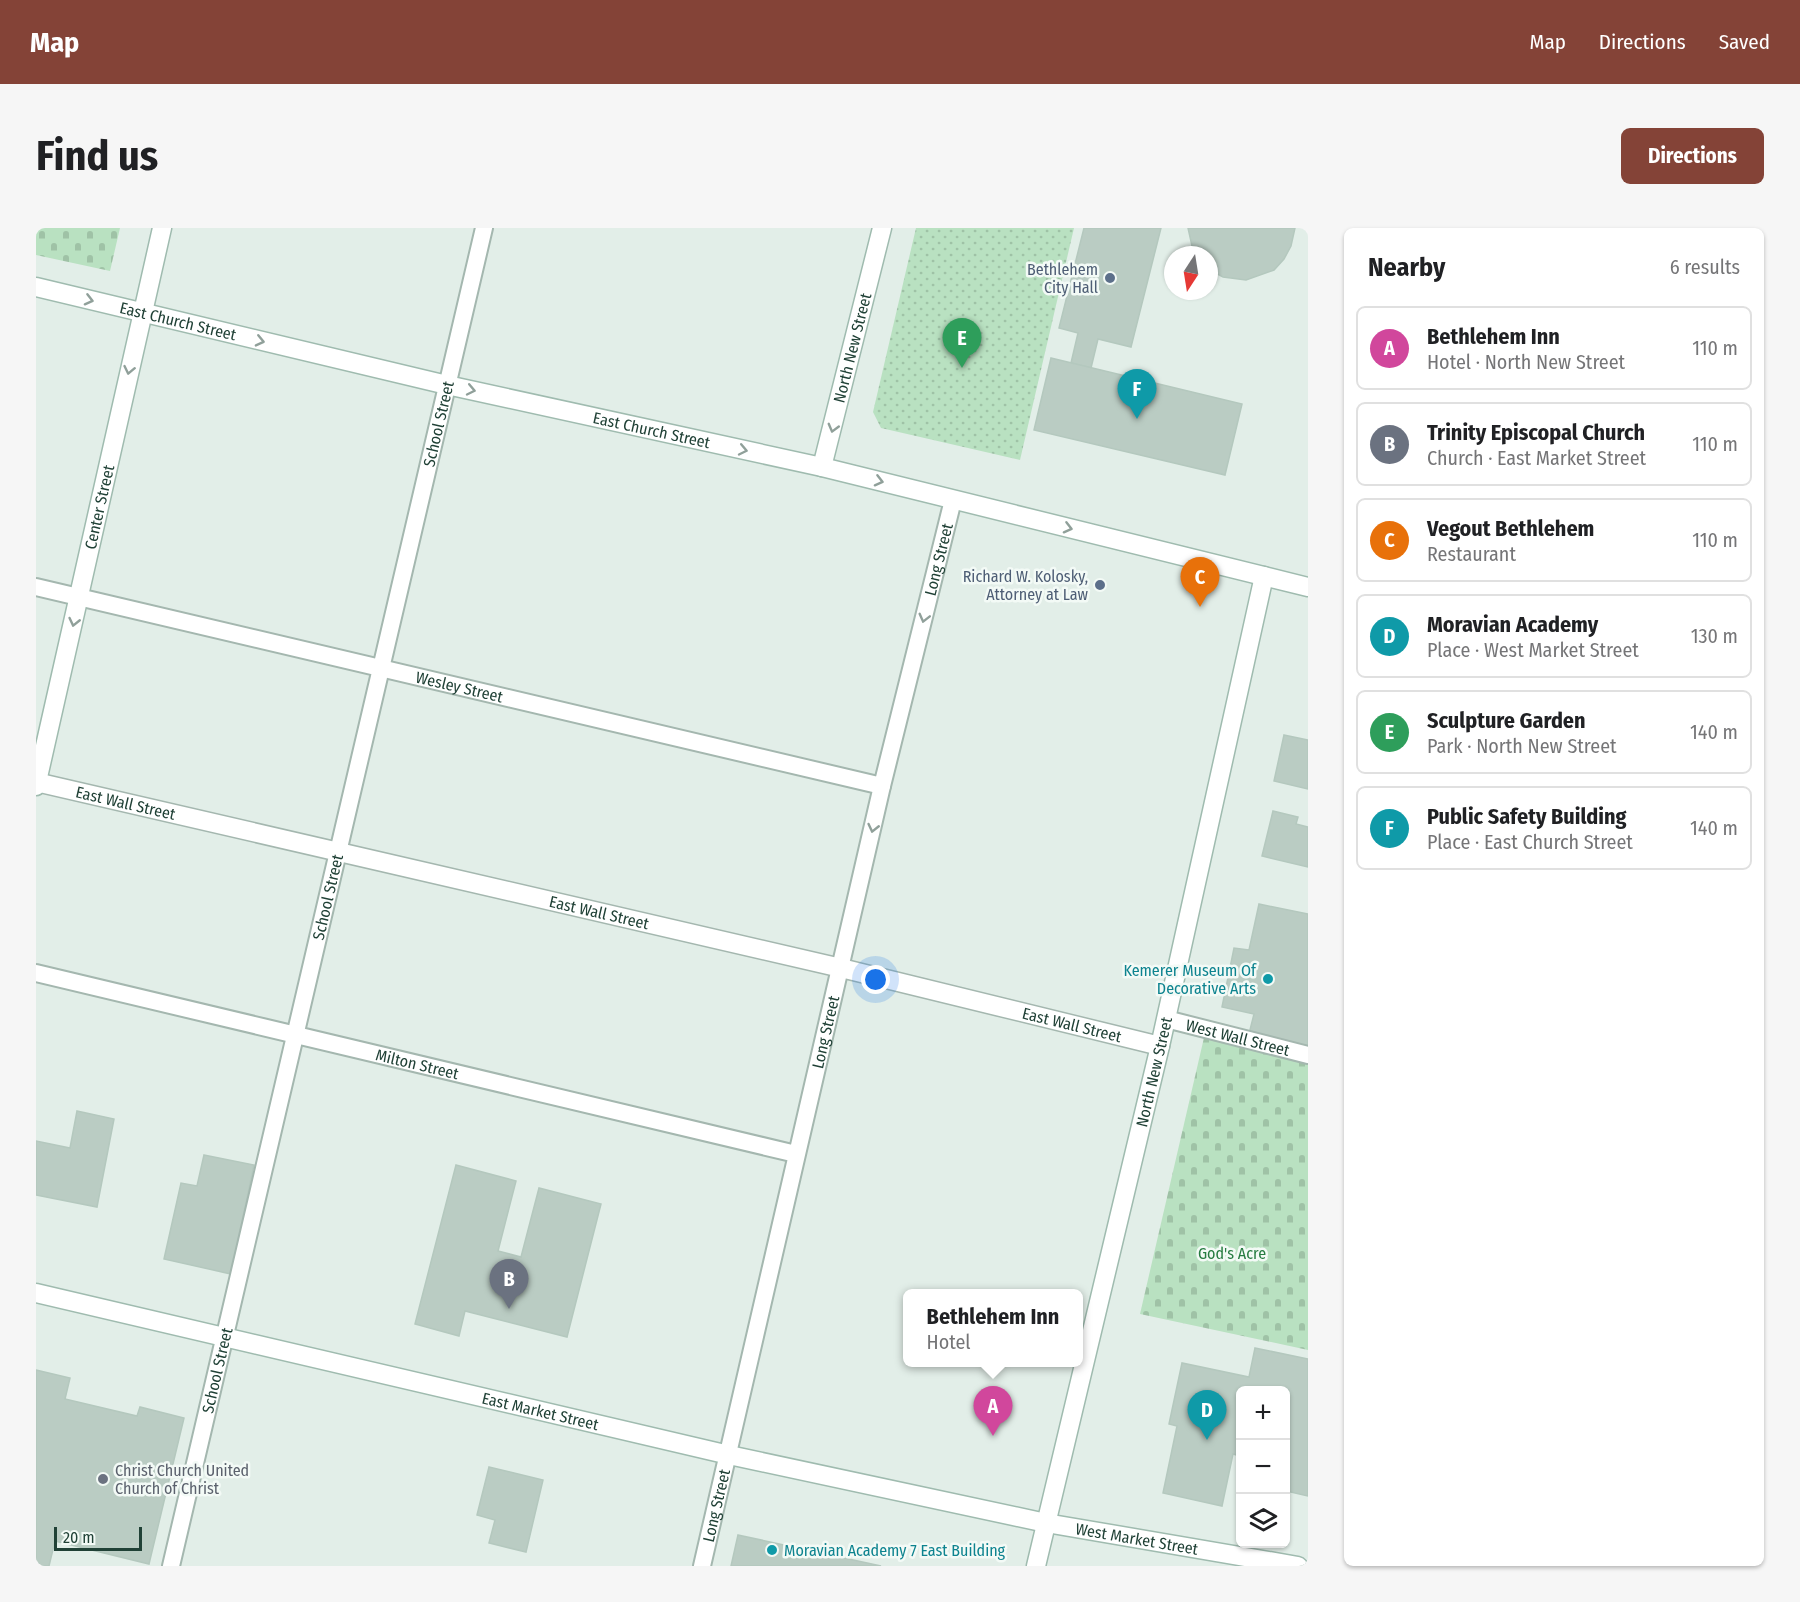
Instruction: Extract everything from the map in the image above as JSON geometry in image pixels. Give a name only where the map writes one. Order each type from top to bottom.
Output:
[{"type":"street","name":"Center Street","points":[[36,784],[80,598],[162,228]]},
{"type":"street","name":"North New Street","points":[[822,467],[882,228]]},
{"type":"street","name":"East Church Street","points":[[36,287],[447,385],[822,467],[1308,587]]},
{"type":"street","name":"North New Street","points":[[1036,1566],[1166,1020],[1264,576]]},
{"type":"street","name":"East Wall Street","points":[[36,784],[841,968],[1160,1046]]},
{"type":"street","name":"East Market Street","points":[[36,1293],[729,1455],[1046,1523]]},
{"type":"street","name":"West Market Street","points":[[1046,1523],[1298,1566]]},
{"type":"lane","name":"School Street","points":[[171,1566],[484,228]]},
{"type":"lane","name":"Long Street","points":[[702,1566],[882,786],[953,500]]},
{"type":"lane","name":"Wesley Street","points":[[36,587],[380,670],[882,786]]},
{"type":"lane","name":"Milton Street","points":[[36,974],[796,1154]]},
{"type":"lane","name":"West Wall Street","points":[[1166,1020],[1308,1055]]},
{"type":"green space","points":[[36,228],[120,228],[110,271],[36,255]]},
{"type":"green space","points":[[916,228],[1074,228],[1020,460],[881,428],[873,412]]},
{"type":"green space","name":"God's Acre","points":[[1206,1029],[1308,1054],[1308,1350],[1140,1314]]},
{"type":"building","name":"Bethlehem City Hall","points":[[1084,228],[1161,228],[1131,347],[1098,339],[1091,368],[1071,363],[1078,333],[1059,328]]},
{"type":"building","points":[[1188,228],[1295,228],[1291,246],[1284,259],[1274,270],[1246,280],[1218,274],[1218,246],[1192,246]]},
{"type":"building","points":[[1051,358],[1242,404],[1225,475],[1034,430]]},
{"type":"building","points":[[1284,735],[1308,740],[1308,789],[1274,781]]},
{"type":"building","points":[[1273,811],[1298,817],[1296,824],[1308,827],[1308,867],[1262,856]]},
{"type":"building","name":"Kemerer Museum Of Decorative Arts","points":[[1259,904],[1308,914],[1308,1046],[1249,1034],[1254,1014],[1222,1007],[1234,948],[1249,950]]},
{"type":"building","points":[[77,1111],[114,1119],[97,1207],[36,1195],[36,1141],[70,1148]]},
{"type":"building","points":[[204,1155],[254,1165],[231,1274],[164,1259],[181,1183],[197,1186]]},
{"type":"building","points":[[456,1165],[516,1181],[498,1251],[521,1257],[539,1188],[601,1204],[567,1337],[465,1311],[459,1336],[415,1324]]},
{"type":"building","points":[[1255,1348],[1308,1359],[1308,1496],[1290,1492],[1290,1386],[1236,1386],[1236,1455],[1233,1454],[1222,1506],[1163,1493],[1177,1426],[1169,1424],[1182,1363],[1249,1377]]},
{"type":"building","name":"Christ Church United Church of Christ","points":[[36,1370],[70,1378],[65,1399],[137,1416],[140,1407],[184,1418],[149,1564],[55,1541],[49,1566],[36,1566]]},
{"type":"building","points":[[489,1467],[543,1480],[526,1552],[489,1543],[495,1520],[477,1515]]},
{"type":"building","name":"Moravian Academy 7 East Building","points":[[738,1535],[881,1566],[731,1566]]},
{"type":"place","name":"Bethlehem City Hall","points":[[1110,278]]},
{"type":"place","name":"Sculpture Garden","points":[[962,368]]},
{"type":"place","name":"Public Safety Building","points":[[1137,419]]},
{"type":"place","name":"Richard W. Kolosky, Attorney at Law","points":[[1100,585]]},
{"type":"place","name":"Vegout Bethlehem","points":[[1200,607]]},
{"type":"place","name":"Kemerer Museum Of Decorative Arts","points":[[1268,979]]},
{"type":"place","name":"Trinity Episcopal Church","points":[[509,1309]]},
{"type":"place","name":"Bethlehem Inn","points":[[993,1436]]},
{"type":"place","name":"Moravian Academy","points":[[1207,1440]]},
{"type":"place","name":"Christ Church United Church of Christ","points":[[103,1479]]},
{"type":"place","name":"Moravian Academy 7 East Building","points":[[772,1550]]}]
